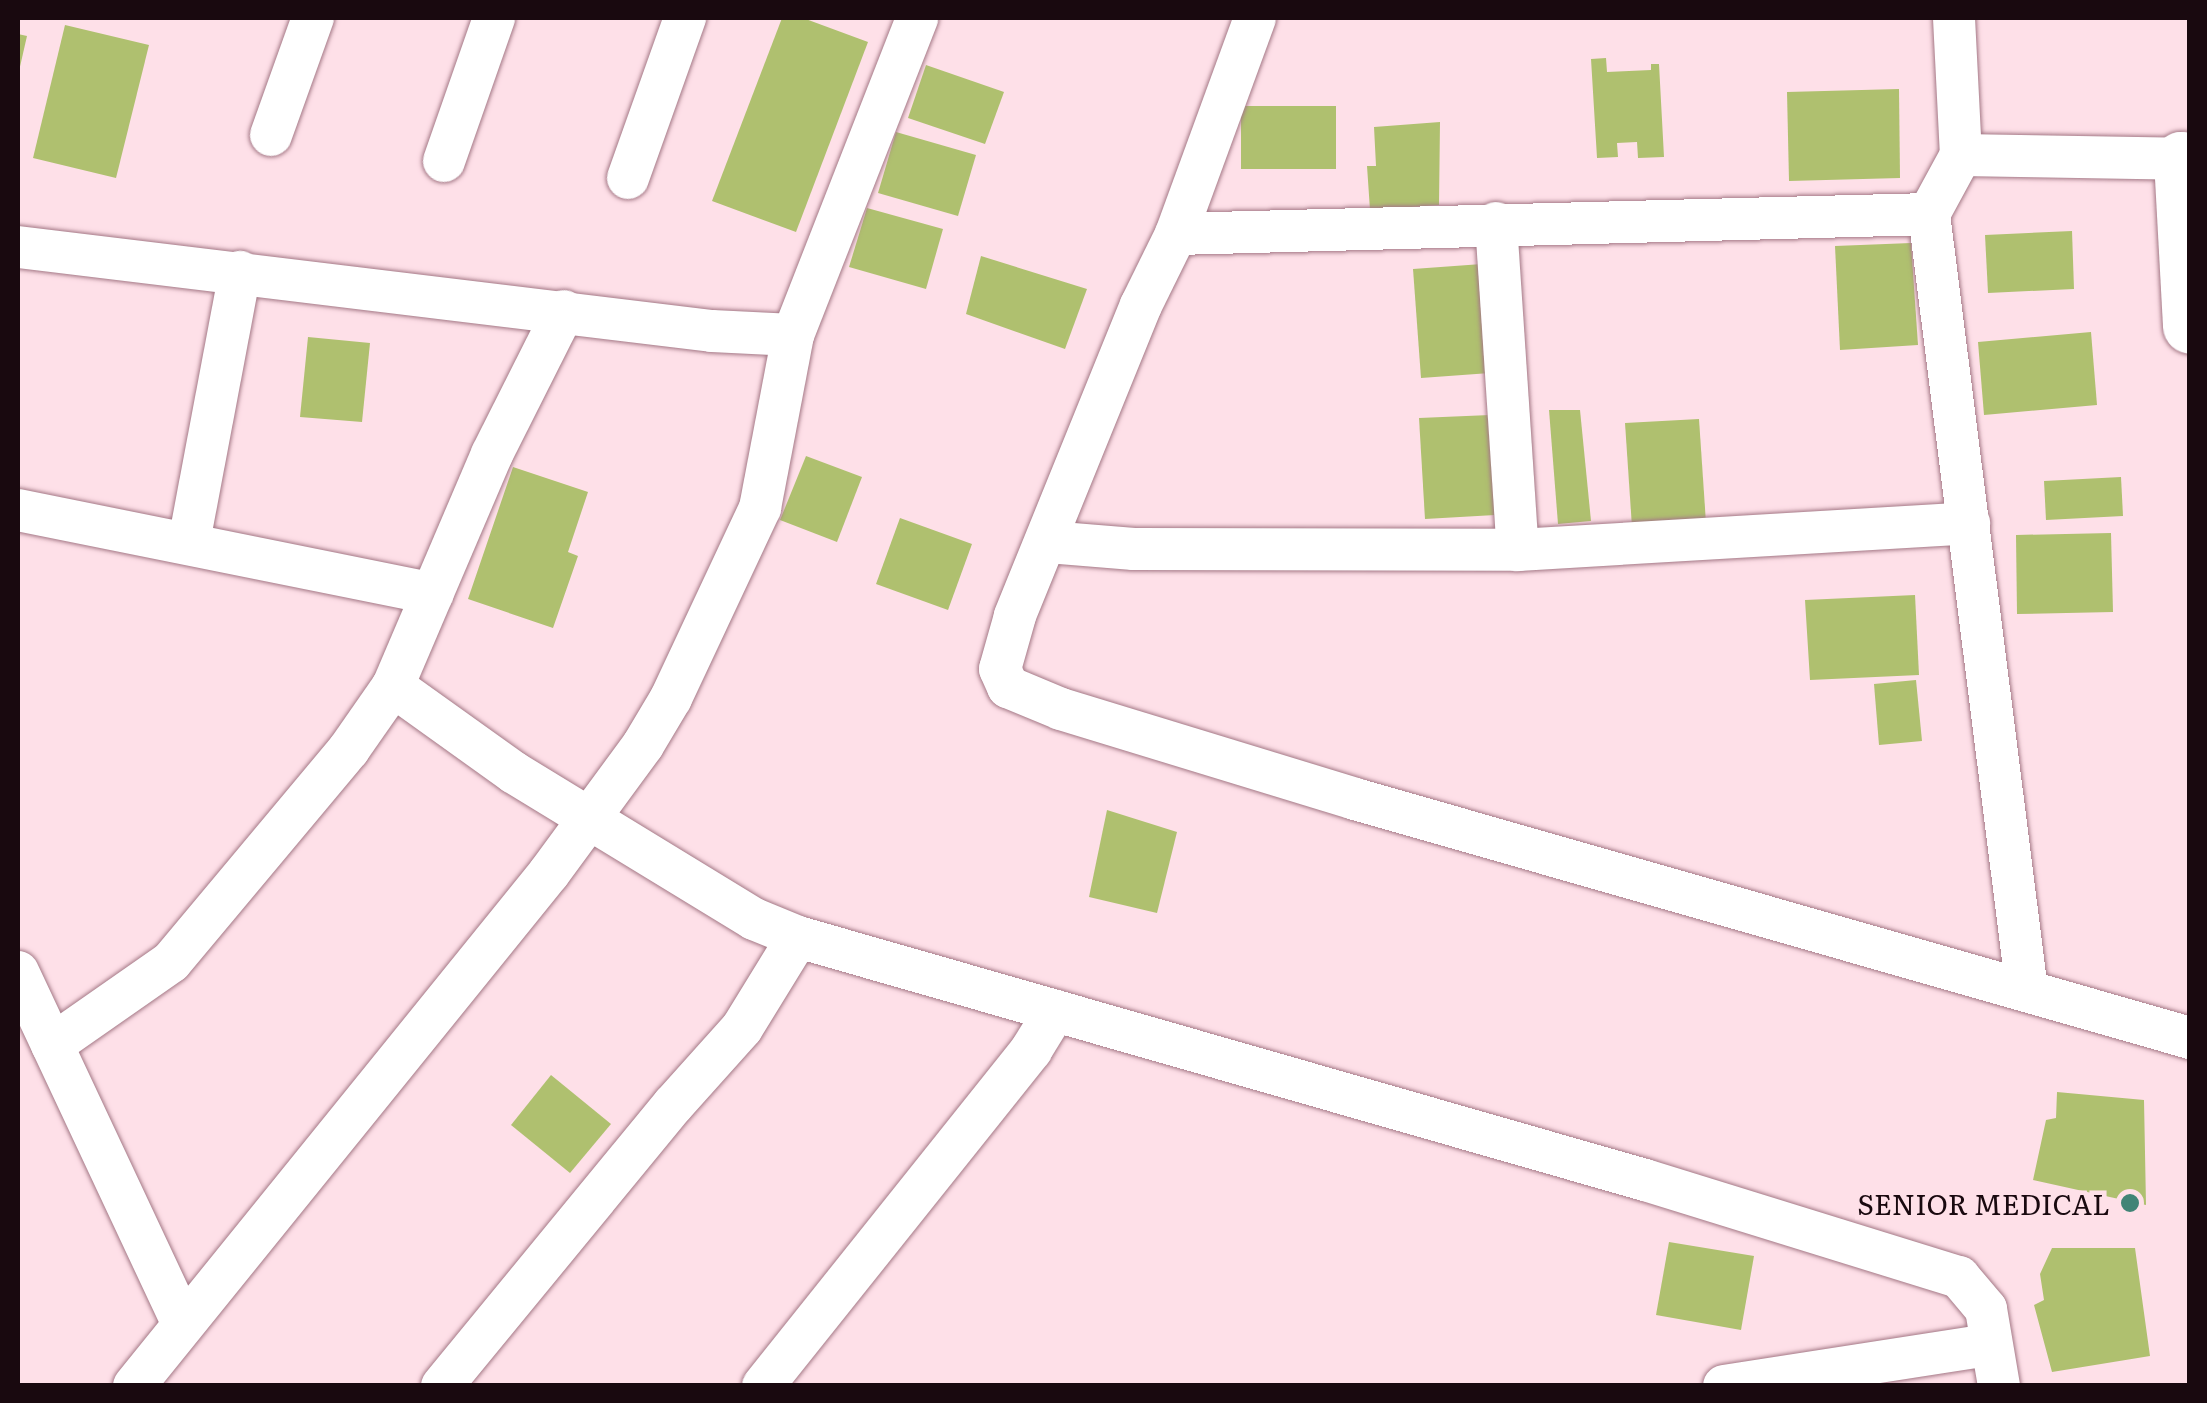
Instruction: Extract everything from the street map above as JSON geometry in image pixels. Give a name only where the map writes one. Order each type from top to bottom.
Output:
[{"type":"street","points":[[271,135],[313,18]]},
{"type":"street","points":[[444,161],[494,18]]},
{"type":"street","points":[[628,178],[685,18]]},
{"type":"street","points":[[134,1386],[589,818],[644,745],[671,698],[760,508],[793,335],[916,18]]},
{"type":"street","points":[[1256,18],[1176,234],[1140,304],[1016,616],[1000,669],[1008,686],[1062,709],[1355,799],[2190,1038]]},
{"type":"street","points":[[1954,18],[1961,155],[1929,214],[2026,991]]},
{"type":"street","points":[[1961,155],[2185,160],[2190,326]]},
{"type":"street","points":[[1176,234],[1929,214]]},
{"type":"street","points":[[1496,223],[1518,550]]},
{"type":"street","points":[[18,247],[712,330],[793,335]]},
{"type":"street","points":[[189,542],[240,272]]},
{"type":"street","points":[[52,1045],[171,962],[350,750],[394,686],[492,454],[564,311]]},
{"type":"street","points":[[18,510],[432,594]]},
{"type":"street","points":[[1048,542],[1134,549],[1518,550],[1969,523]]},
{"type":"street","points":[[394,686],[513,772],[754,919],[798,936],[1658,1184],[1959,1277],[1986,1309],[1994,1365],[1724,1386]]},
{"type":"street","points":[[442,1386],[673,1104],[742,1028],[798,936]]},
{"type":"street","points":[[18,972],[184,1324]]},
{"type":"street","points":[[763,1386],[1032,1050],[1055,1010]]},
{"type":"building","points":[[782,18],[803,18],[868,42],[796,232],[712,201]]},
{"type":"building","points":[[65,25],[149,45],[116,178],[33,158]]},
{"type":"building","points":[[18,34],[27,36],[19,71],[18,71]]},
{"type":"building","points":[[1606,58],[1607,72],[1651,70],[1651,64],[1659,64],[1664,157],[1638,158],[1637,142],[1617,143],[1618,157],[1597,158],[1591,59]]},
{"type":"building","points":[[926,65],[1004,92],[985,144],[908,118]]},
{"type":"building","points":[[1899,89],[1900,178],[1789,181],[1787,92]]},
{"type":"building","points":[[1241,106],[1336,106],[1336,169],[1241,169]]},
{"type":"building","points":[[1440,122],[1439,205],[1370,210],[1367,166],[1376,166],[1374,127]]},
{"type":"building","points":[[896,132],[976,155],[958,216],[878,193]]},
{"type":"building","points":[[867,208],[943,229],[926,289],[849,267]]},
{"type":"building","points":[[2072,231],[2074,289],[1988,293],[1985,235]]},
{"type":"building","points":[[1911,243],[1918,345],[1840,350],[1835,246]]},
{"type":"building","points":[[981,256],[1087,289],[1065,349],[966,314]]},
{"type":"building","points":[[1482,264],[1490,373],[1421,378],[1413,269]]},
{"type":"building","points":[[2091,332],[2097,405],[1984,415],[1978,342]]},
{"type":"building","points":[[308,337],[370,343],[362,422],[300,417]]},
{"type":"building","points":[[1549,410],[1580,410],[1591,521],[1558,524]]},
{"type":"building","points":[[1490,415],[1495,515],[1425,519],[1419,418]]},
{"type":"building","points":[[1699,419],[1706,523],[1632,527],[1625,423]]},
{"type":"building","points":[[806,456],[862,477],[837,542],[780,520]]},
{"type":"building","points":[[513,467],[588,492],[568,552],[578,556],[553,628],[468,599]]},
{"type":"building","points":[[2121,477],[2123,516],[2046,520],[2044,481]]},
{"type":"building","points":[[900,518],[972,544],[948,610],[876,584]]},
{"type":"building","points":[[2111,533],[2113,612],[2017,614],[2016,535]]},
{"type":"building","points":[[1915,595],[1919,675],[1810,680],[1805,600]]},
{"type":"building","points":[[1916,680],[1922,741],[1879,745],[1874,684]]},
{"type":"building","points":[[1107,810],[1177,832],[1157,913],[1089,897]]},
{"type":"building","points":[[551,1075],[611,1124],[570,1173],[511,1125]]},
{"type":"building","points":[[2057,1092],[2144,1100],[2146,1205],[2033,1180],[2046,1120],[2056,1118]]},
{"type":"building","points":[[1669,1242],[1754,1256],[1741,1330],[1656,1315]]},
{"type":"building","points":[[2052,1248],[2135,1248],[2150,1356],[2052,1372],[2034,1305],[2044,1300],[2040,1274]]},
{"type":"place","name":"SENIOR MEDICAL","points":[[2130,1203]]}]
